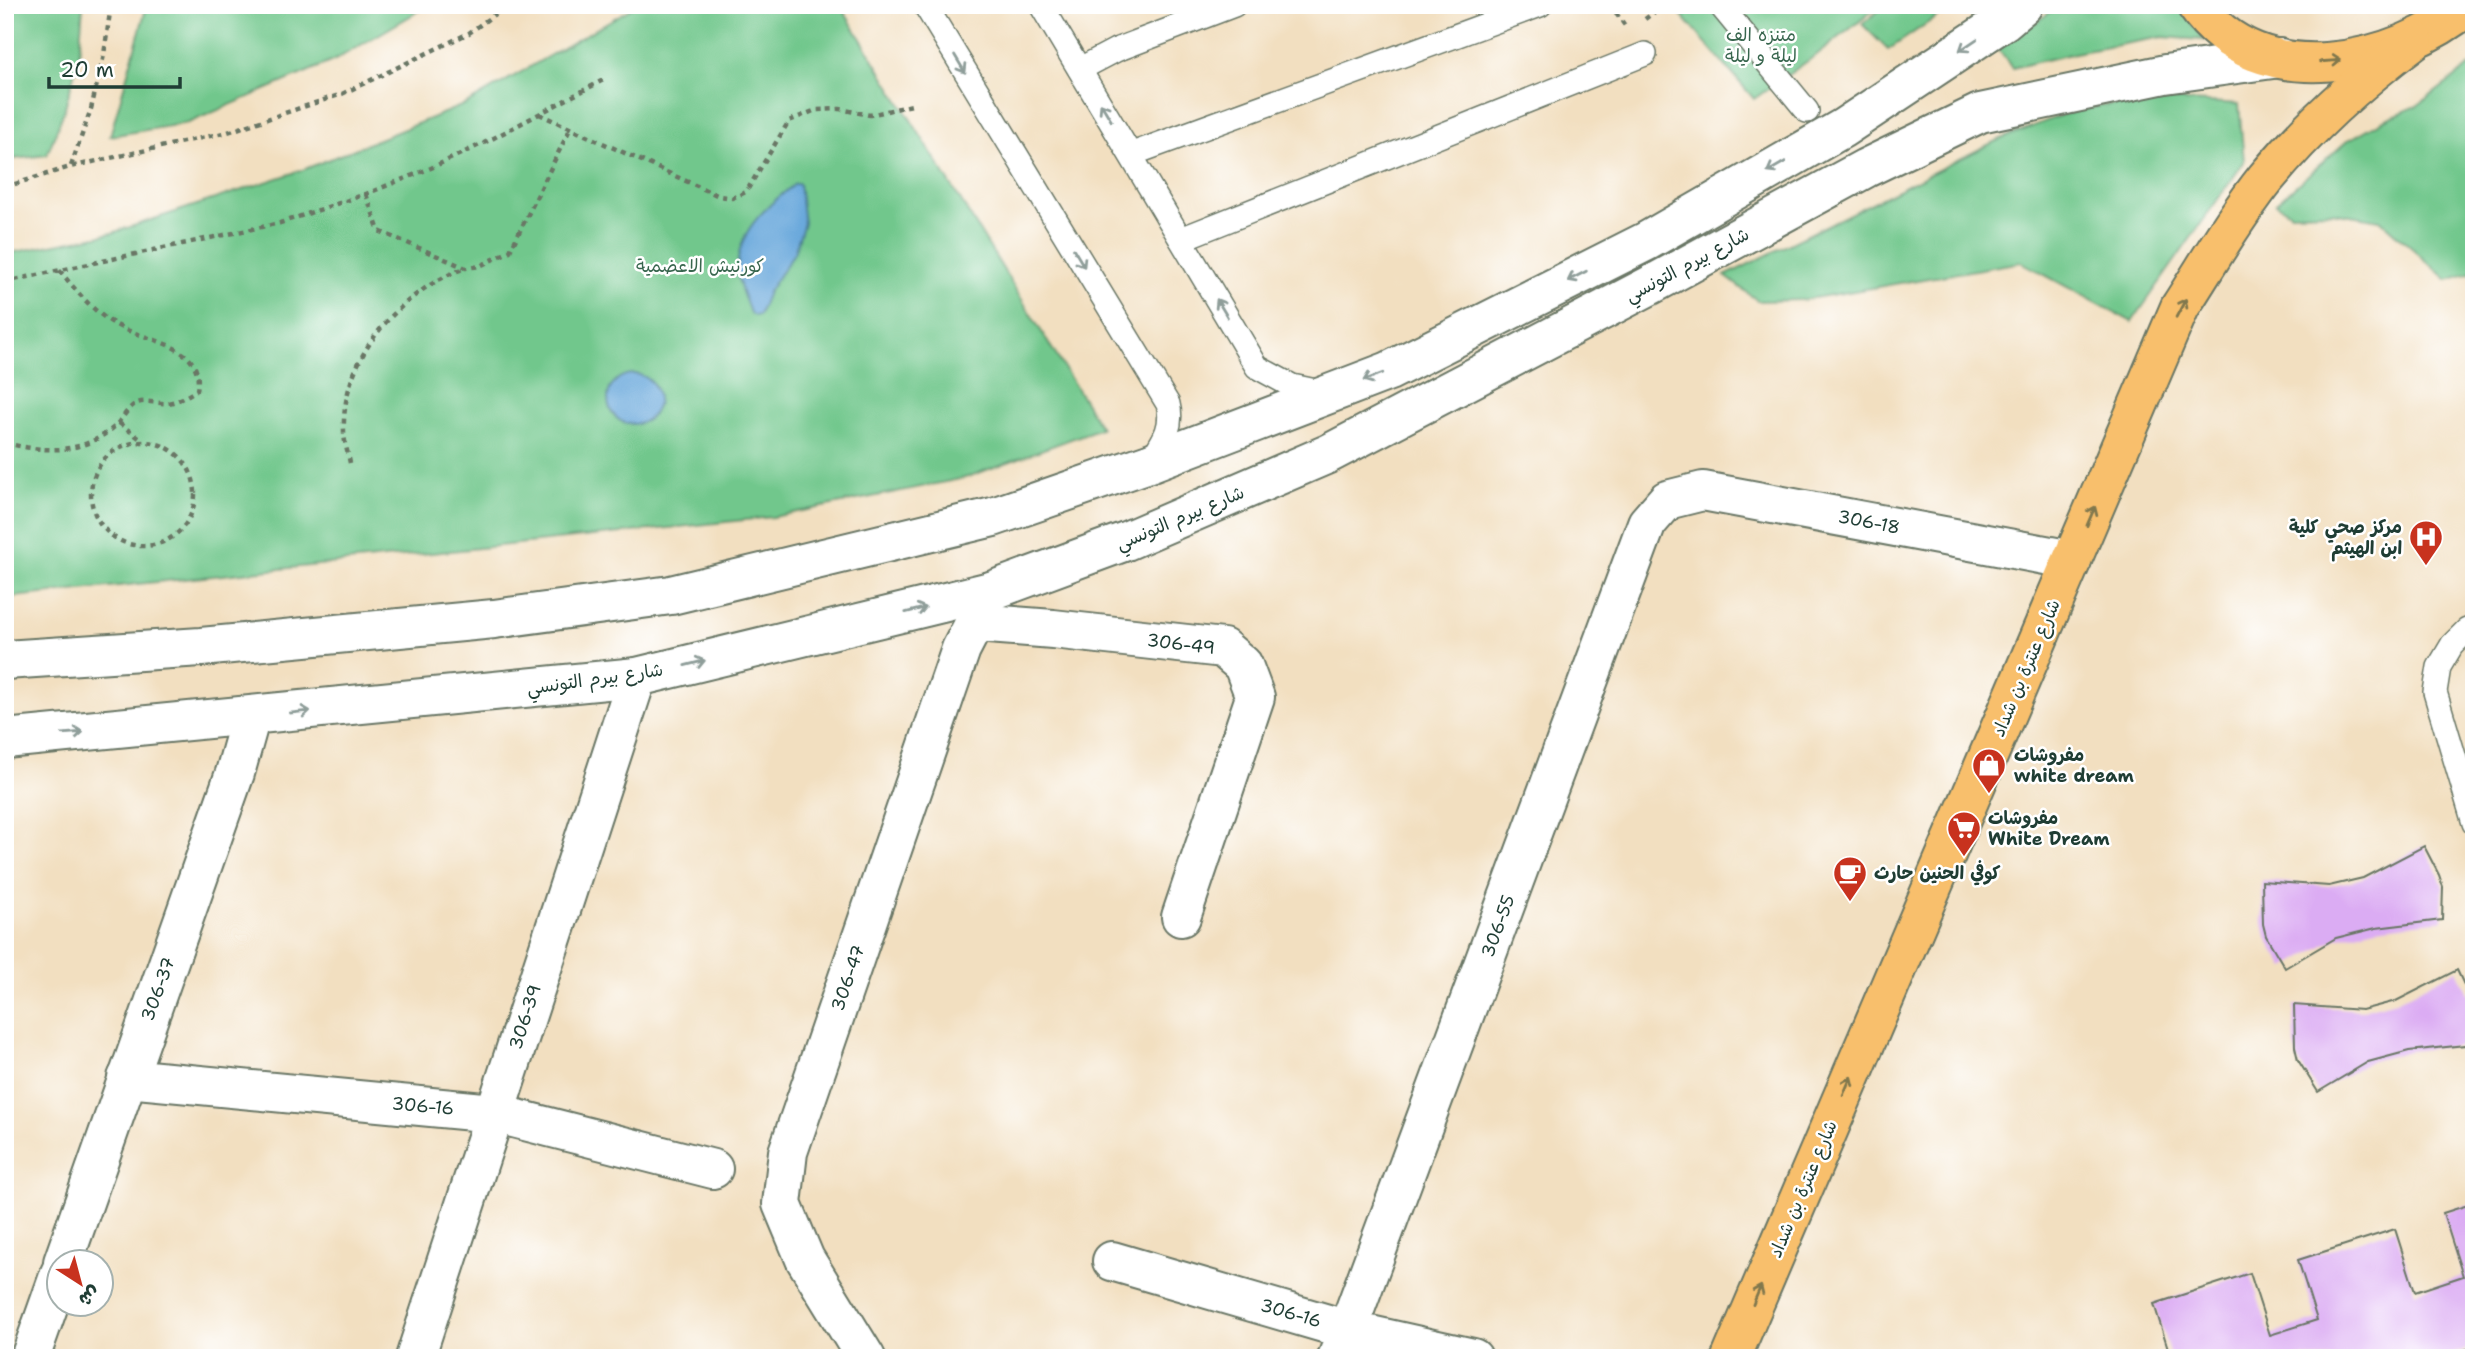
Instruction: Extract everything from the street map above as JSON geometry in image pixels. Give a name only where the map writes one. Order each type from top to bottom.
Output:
[{"type":"main road","points":[[2196,5],[2219,30],[2237,42],[2280,58],[2324,62],[2370,56],[2414,40],[2436,29],[2469,5]]},
{"type":"main road","name":"شارع عنترة بن شداد","points":[[1731,1358],[2180,307],[2266,179],[2311,128],[2378,67],[2414,40]]},
{"type":"street","points":[[5,660],[201,647],[494,619],[671,595],[993,517],[1149,463],[1389,371],[1647,241],[1843,128],[2004,21],[2023,5]]},
{"type":"street","name":"شارع بيرم التونسي","points":[[5,739],[638,677],[983,607],[1126,541],[1328,454],[1651,285],[1866,168],[1980,113],[2165,74],[2280,58]]},
{"type":"street","name":"306-18","points":[[1667,500],[1703,491],[2072,560]]},
{"type":"street","name":"306-55","points":[[1342,1344],[1647,523],[1667,500]]},
{"type":"street","name":"306-49","points":[[983,607],[1053,629],[1223,648],[1243,666],[1255,697],[1181,917]]},
{"type":"street","name":"306-47","points":[[866,1358],[805,1259],[782,1204],[788,1152],[961,649],[983,607]]},
{"type":"street","name":"306-39","points":[[415,1358],[638,677]]},
{"type":"street","name":"306-37","points":[[68,1248],[235,774],[251,716]]},
{"type":"street","name":"306-16","points":[[127,1078],[494,1113],[713,1169]]},
{"type":"street","name":"306-16","points":[[1112,1261],[1342,1344],[1473,1358]]},
{"type":"street","points":[[30,1358],[46,1313]]},
{"type":"lane","points":[[925,5],[1168,404],[1169,430],[1149,463]]},
{"type":"lane","points":[[1041,5],[1257,367],[1292,386],[1328,394]]},
{"type":"lane","points":[[1080,69],[1116,50],[1234,5]]},
{"type":"lane","points":[[1132,154],[1539,5]]},
{"type":"lane","points":[[1720,5],[1807,111]]},
{"type":"lane","points":[[1181,239],[1645,54]]},
{"type":"lane","points":[[2474,628],[2467,630],[2452,645],[2439,667],[2435,692],[2474,823]]},
{"type":"path","points":[[71,167],[91,109],[104,55],[111,5]]},
{"type":"path","points":[[5,187],[71,167],[228,132],[342,94],[469,33],[507,5]]},
{"type":"path","points":[[1610,5],[1629,30]]},
{"type":"path","points":[[5,282],[280,223],[366,194],[431,168],[607,78]]},
{"type":"path","points":[[539,114],[710,192],[732,198],[746,192],[789,121],[816,110],[841,109],[870,115],[912,105]]},
{"type":"path","points":[[351,463],[344,433],[346,405],[354,373],[371,341],[394,313],[441,277],[480,266],[510,251],[570,129]]},
{"type":"path","points":[[366,194],[379,231],[466,268]]},
{"type":"path","points":[[5,443],[29,449],[58,451],[92,442],[119,423],[134,404],[170,403],[197,390],[199,379],[193,362],[181,351],[113,324],[90,307],[59,270]]},
{"type":"path","points":[[119,423],[145,442],[168,447],[181,458],[191,472],[195,489],[194,506],[187,521],[176,534],[161,543],[144,546],[127,543],[112,536],[100,523],[93,507],[91,491],[95,473],[104,459],[134,442],[145,442]]},
{"type":"green space","points":[[5,5],[83,5],[79,56],[64,111],[47,155],[5,160]]},
{"type":"green space","points":[[145,5],[429,5],[335,60],[188,123],[110,136]]},
{"type":"green space","name":"كورنيش الاعضمية","points":[[637,5],[840,5],[1101,428],[965,478],[773,517],[5,598],[5,254],[112,233],[305,169],[466,104]]},
{"type":"green space","name":"متنزه الف ليلة و ليلة","points":[[1673,5],[1880,5],[1826,48],[1754,99]]},
{"type":"green space","points":[[1886,5],[1954,5],[1888,50],[1862,24]]},
{"type":"green space","points":[[2060,5],[2179,5],[2204,40],[2162,37],[2012,68],[1998,49]]},
{"type":"green space","points":[[2474,63],[2474,272],[2448,280],[2380,220],[2332,212],[2291,213],[2276,203],[2347,141],[2384,120],[2417,106]]},
{"type":"green space","points":[[2174,100],[2239,104],[2244,162],[2132,322],[2021,262],[1802,300],[1758,301],[1725,276],[1996,141],[2064,114],[2100,106]]},
{"type":"water","points":[[795,184],[799,184],[804,223],[794,253],[768,292],[759,315],[754,316],[750,313],[738,277],[741,248],[753,223],[762,212]]},
{"type":"water","points":[[633,374],[651,381],[658,399],[651,417],[633,424],[615,417],[608,399],[615,381]]},
{"type":"building","points":[[2424,846],[2443,887],[2442,920],[2376,928],[2336,938],[2285,968],[2266,936],[2263,924],[2262,881],[2329,886],[2363,878]]},
{"type":"building","points":[[2457,970],[2474,1006],[2474,1044],[2409,1051],[2368,1062],[2318,1092],[2298,1060],[2294,1005],[2362,1010],[2396,1001]]},
{"type":"building","points":[[2474,1203],[2474,1347],[2440,1358],[2171,1358],[2154,1304],[2250,1273],[2270,1335],[2317,1320],[2298,1260],[2395,1229],[2415,1292],[2463,1276],[2443,1213]]},
{"type":"place","name":"مركز صحي كلية ابن الهيثم","points":[[2426,567]]},
{"type":"place","name":"مفروشات white dream","points":[[1989,795]]},
{"type":"place","name":"مفروشات White Dream","points":[[1964,858]]},
{"type":"place","name":"كوفي الحنين حارث","points":[[1850,903]]}]
